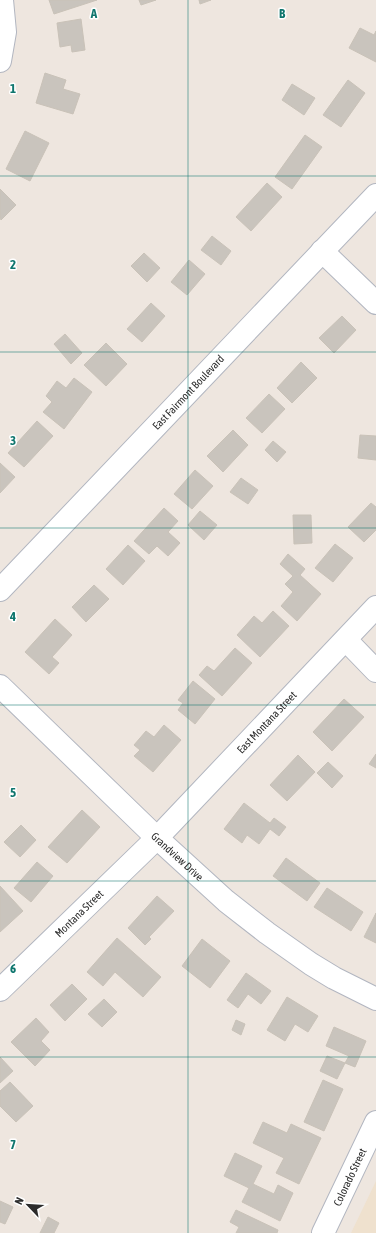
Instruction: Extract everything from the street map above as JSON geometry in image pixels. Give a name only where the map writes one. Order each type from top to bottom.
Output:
[{"type":"street","points":[[0,61],[4,32],[2,0]]},
{"type":"street","name":"East Fairmont Boulevard","points":[[0,590],[376,194]]},
{"type":"street","points":[[322,251],[376,304]]},
{"type":"street","name":"East Montana Street","points":[[157,838],[376,607]]},
{"type":"street","points":[[346,640],[376,671]]},
{"type":"street","name":"Grandview Drive","points":[[0,686],[157,838],[226,901],[267,933],[334,978],[376,999]]},
{"type":"street","name":"Montana Street","points":[[0,990],[157,838]]},
{"type":"street","name":"Colorado Street","points":[[323,1233],[376,1122]]},
{"type":"shaded area","points":[[376,1181],[376,1233],[351,1233]]},
{"type":"building","points":[[49,0],[97,0],[54,14]]},
{"type":"building","points":[[139,0],[156,0],[141,5]]},
{"type":"building","points":[[199,0],[211,0],[200,4]]},
{"type":"building","points":[[81,19],[85,50],[72,52],[71,45],[60,47],[57,23]]},
{"type":"building","points":[[360,28],[374,35],[376,31],[376,62],[349,48]]},
{"type":"building","points":[[45,73],[66,80],[63,89],[80,94],[73,114],[36,103]]},
{"type":"building","points":[[348,80],[365,93],[341,127],[323,115]]},
{"type":"building","points":[[292,84],[315,98],[304,115],[282,100]]},
{"type":"building","points":[[25,131],[49,143],[30,181],[6,169]]},
{"type":"building","points":[[305,135],[322,147],[292,189],[275,177]]},
{"type":"building","points":[[267,183],[282,197],[251,231],[236,217]]},
{"type":"building","points":[[0,189],[16,205],[1,220],[0,218]]},
{"type":"building","points":[[212,236],[231,251],[221,265],[201,250]]},
{"type":"building","points":[[144,253],[160,268],[147,282],[131,266]]},
{"type":"building","points":[[189,260],[205,274],[187,295],[171,282]]},
{"type":"building","points":[[151,303],[165,316],[142,342],[127,329]]},
{"type":"building","points":[[342,316],[356,330],[334,353],[319,338]]},
{"type":"building","points":[[65,334],[82,353],[71,364],[54,344]]},
{"type":"building","points":[[106,343],[127,364],[106,386],[84,365]]},
{"type":"building","points":[[301,362],[317,378],[292,403],[277,388]]},
{"type":"building","points":[[74,378],[92,392],[64,429],[43,412],[52,402],[46,396],[57,381],[66,388]]},
{"type":"building","points":[[269,394],[285,409],[262,433],[246,418]]},
{"type":"building","points":[[37,421],[53,436],[24,467],[8,453]]},
{"type":"building","points":[[233,430],[248,445],[223,472],[207,456]]},
{"type":"building","points":[[360,435],[376,436],[376,460],[358,458]]},
{"type":"building","points":[[273,441],[286,452],[277,462],[265,450]]},
{"type":"building","points":[[0,463],[15,477],[0,493]]},
{"type":"building","points":[[195,470],[213,486],[192,509],[174,494]]},
{"type":"building","points":[[241,478],[258,490],[248,504],[230,492]]},
{"type":"building","points":[[371,503],[376,507],[376,530],[364,542],[348,527]]},
{"type":"building","points":[[164,508],[178,521],[168,532],[180,543],[168,556],[157,546],[149,554],[134,541]]},
{"type":"building","points":[[200,511],[217,525],[204,540],[188,525]]},
{"type":"building","points":[[293,515],[311,515],[312,543],[294,544]]},
{"type":"building","points":[[335,544],[353,558],[333,582],[315,568]]},
{"type":"building","points":[[128,545],[145,561],[123,585],[106,569]]},
{"type":"building","points":[[288,554],[305,569],[300,575],[321,594],[297,621],[281,606],[293,592],[285,584],[293,576],[280,564]]},
{"type":"building","points":[[94,585],[109,599],[86,622],[72,607]]},
{"type":"building","points":[[273,611],[289,626],[260,657],[237,635],[254,616],[262,623]]},
{"type":"building","points":[[55,619],[72,635],[52,657],[59,663],[49,674],[25,652]]},
{"type":"building","points":[[235,648],[252,663],[222,696],[199,675],[207,666],[214,671]]},
{"type":"building","points":[[193,681],[215,699],[195,724],[178,710],[183,703],[178,700]]},
{"type":"building","points":[[344,699],[364,717],[332,751],[313,732]]},
{"type":"building","points":[[164,725],[181,740],[153,772],[134,756],[140,750],[134,745],[146,731],[154,737]]},
{"type":"building","points":[[376,754],[376,768],[369,764]]},
{"type":"building","points":[[298,755],[315,772],[287,801],[270,785]]},
{"type":"building","points":[[328,762],[343,776],[332,788],[317,773]]},
{"type":"building","points":[[244,803],[270,823],[274,818],[286,827],[279,836],[270,829],[259,844],[247,835],[242,843],[224,829]]},
{"type":"building","points":[[82,810],[100,827],[67,863],[48,847]]},
{"type":"building","points":[[21,825],[36,840],[20,857],[4,842]]},
{"type":"building","points":[[286,858],[320,883],[307,901],[273,876]]},
{"type":"building","points":[[37,862],[53,876],[31,902],[14,888]]},
{"type":"building","points":[[0,886],[23,911],[0,932]]},
{"type":"building","points":[[327,888],[363,912],[351,931],[314,907]]},
{"type":"building","points":[[157,896],[174,911],[149,937],[151,939],[145,945],[128,928]]},
{"type":"building","points":[[376,913],[376,943],[364,937]]},
{"type":"building","points":[[117,938],[161,977],[143,997],[115,972],[103,986],[87,972]]},
{"type":"building","points":[[202,939],[230,961],[210,988],[182,966]]},
{"type":"building","points":[[246,973],[271,991],[261,1004],[248,994],[238,1008],[227,1000]]},
{"type":"building","points":[[72,984],[87,999],[65,1021],[50,1005]]},
{"type":"building","points":[[287,997],[318,1016],[308,1032],[295,1024],[285,1041],[267,1030]]},
{"type":"building","points":[[104,999],[117,1012],[102,1027],[88,1014]]},
{"type":"building","points":[[36,1018],[49,1032],[41,1041],[50,1050],[35,1066],[11,1042]]},
{"type":"building","points":[[236,1020],[245,1024],[241,1035],[232,1030]]},
{"type":"building","points":[[334,1027],[366,1041],[355,1067],[345,1063],[349,1056],[326,1046]]},
{"type":"building","points":[[327,1056],[345,1063],[337,1079],[320,1071]]},
{"type":"building","points":[[0,1057],[13,1071],[0,1083]]},
{"type":"building","points":[[323,1080],[343,1089],[324,1131],[304,1122]]},
{"type":"building","points":[[10,1082],[33,1106],[16,1122],[0,1106],[0,1091]]},
{"type":"building","points":[[263,1122],[287,1133],[291,1124],[321,1138],[299,1184],[276,1173],[284,1158],[253,1143]]},
{"type":"building","points":[[235,1153],[262,1166],[253,1184],[274,1194],[278,1185],[293,1193],[280,1221],[242,1202],[249,1188],[224,1176]]},
{"type":"building","points":[[0,1201],[13,1207],[5,1224],[0,1222]]},
{"type":"building","points":[[236,1210],[278,1230],[277,1233],[236,1233],[239,1227],[230,1222]]},
{"type":"building","points":[[48,1217],[59,1223],[54,1233],[40,1233]]}]
